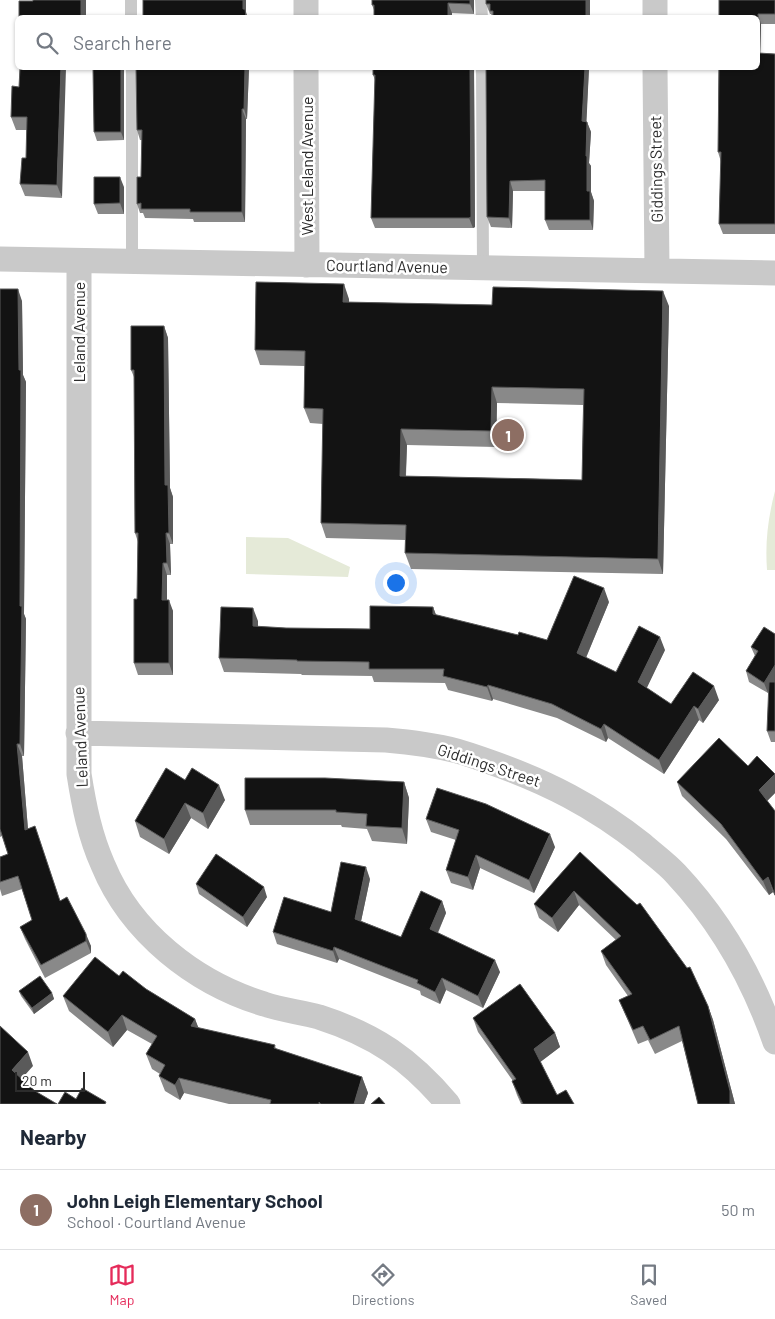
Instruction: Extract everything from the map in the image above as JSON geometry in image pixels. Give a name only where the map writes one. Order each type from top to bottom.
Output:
[{"type":"street","points":[[306,0],[306,15]]},
{"type":"street","points":[[655,0],[655,15]]},
{"type":"street","name":"West Leland Avenue","points":[[306,70],[307,265]]},
{"type":"street","name":"Giddings Street","points":[[655,70],[657,270]]},
{"type":"street","name":"Courtland Avenue","points":[[0,259],[775,273]]},
{"type":"street","name":"Leland Avenue","points":[[79,261],[79,774],[92,838],[104,867],[118,893],[151,938],[191,969],[238,995],[264,1004],[318,1017],[372,1038],[414,1067],[448,1104]]},
{"type":"street","name":"Giddings Street","points":[[78,733],[386,740],[420,744],[458,751],[560,790],[614,823],[676,874],[720,930],[739,960],[756,992],[775,1042]]},
{"type":"lane","points":[[131,0],[132,15]]},
{"type":"lane","points":[[481,0],[482,15]]},
{"type":"lane","points":[[132,70],[132,262]]},
{"type":"lane","points":[[482,70],[483,268]]},
{"type":"green space","points":[[775,491],[775,570],[767,570],[768,530]]},
{"type":"green space","points":[[246,537],[288,538],[350,567],[348,577],[246,574]]},
{"type":"building","points":[[81,0],[81,15],[19,15],[19,1]]},
{"type":"building","points":[[143,0],[243,0],[243,9],[245,9],[246,15],[143,15]]},
{"type":"building","points":[[372,0],[470,0],[470,4],[448,3],[448,15],[374,15],[374,5],[372,5]]},
{"type":"building","points":[[486,0],[586,0],[586,15],[493,15],[493,11],[490,11],[490,4],[486,4]]},
{"type":"building","points":[[719,0],[775,0],[775,14],[719,15]]},
{"type":"building","points":[[760,53],[775,54],[775,224],[719,224],[721,152],[718,152],[719,70],[760,70]]},
{"type":"building","points":[[20,70],[61,70],[57,185],[20,184],[22,158],[26,158],[27,117],[11,117],[12,86],[19,87]]},
{"type":"building","points":[[93,70],[121,70],[121,132],[94,132]]},
{"type":"building","points":[[136,70],[245,70],[244,109],[242,109],[242,212],[190,212],[190,209],[141,209],[141,203],[137,204],[137,177],[141,177],[142,130],[137,130]]},
{"type":"building","points":[[373,70],[470,70],[471,217],[371,218],[375,75],[373,75]]},
{"type":"building","points":[[486,70],[585,70],[582,121],[587,122],[587,191],[590,191],[590,220],[545,220],[545,180],[510,181],[509,218],[487,217]]},
{"type":"building","points":[[94,177],[120,177],[120,203],[94,204]]},
{"type":"building","points":[[256,282],[344,284],[343,302],[492,305],[493,287],[663,291],[658,559],[405,553],[406,525],[321,523],[323,409],[304,408],[305,351],[255,350]],"holes":[[[492,387],[584,389],[582,480],[400,476],[401,429],[491,431]]]},
{"type":"building","points":[[0,289],[18,289],[19,370],[21,370],[20,606],[22,606],[20,744],[17,744],[25,830],[35,826],[60,901],[67,897],[86,934],[86,941],[41,965],[20,927],[32,920],[18,876],[0,882],[0,857],[8,854],[0,829]]},
{"type":"building","points":[[131,326],[164,326],[165,485],[168,485],[169,533],[166,533],[167,563],[163,563],[162,600],[169,600],[169,663],[134,663],[134,599],[137,599],[138,533],[135,533],[134,370],[131,370]]},
{"type":"building","points":[[574,576],[604,588],[577,653],[616,672],[639,626],[660,637],[638,682],[671,704],[693,672],[714,686],[698,709],[694,706],[659,760],[604,724],[601,729],[552,704],[488,685],[487,687],[443,676],[444,669],[369,669],[369,662],[219,658],[221,607],[253,608],[253,626],[370,629],[370,606],[433,607],[433,614],[518,635],[519,632],[547,640]]},
{"type":"building","points":[[764,627],[775,634],[775,665],[764,683],[746,671],[758,651],[751,647]]},
{"type":"building","points":[[769,682],[775,682],[775,731],[767,731]]},
{"type":"building","points":[[719,738],[748,766],[757,756],[775,774],[759,790],[775,811],[775,895],[768,877],[763,881],[721,824],[677,782]]},
{"type":"building","points":[[166,768],[185,780],[192,768],[219,785],[203,813],[185,803],[164,839],[135,821]]},
{"type":"building","points":[[245,778],[325,778],[404,782],[402,828],[366,826],[367,814],[336,812],[336,810],[245,810]]},
{"type":"building","points":[[437,788],[486,804],[550,834],[529,880],[476,855],[468,877],[446,870],[459,830],[426,819]]},
{"type":"building","points":[[580,852],[637,905],[640,903],[687,968],[690,967],[708,1006],[730,1091],[730,1104],[698,1104],[679,1026],[650,1040],[643,1026],[633,1030],[619,1000],[632,994],[601,951],[621,936],[574,891],[552,918],[534,904]]},
{"type":"building","points":[[216,854],[264,887],[243,917],[196,884]]},
{"type":"building","points":[[341,862],[366,867],[355,919],[401,937],[421,891],[442,901],[430,929],[495,960],[478,996],[442,978],[435,992],[417,983],[418,980],[334,947],[333,951],[273,932],[284,897],[331,912]]},
{"type":"building","points":[[95,957],[119,976],[123,971],[146,989],[195,1019],[191,1026],[275,1045],[274,1048],[362,1077],[354,1104],[321,1104],[319,1102],[319,1104],[270,1104],[271,1100],[179,1078],[175,1085],[159,1076],[165,1065],[146,1054],[157,1036],[122,1015],[108,1032],[63,996]]},
{"type":"building","points":[[40,976],[52,993],[32,1008],[19,991]]},
{"type":"building","points":[[520,984],[555,1033],[534,1049],[557,1095],[566,1090],[574,1104],[523,1104],[512,1081],[516,1079],[473,1018]]},
{"type":"building","points":[[0,1026],[28,1052],[12,1070],[35,1091],[57,1104],[0,1104]]},
{"type":"building","points":[[82,1088],[106,1102],[105,1104],[58,1104],[65,1092],[76,1099]]},
{"type":"building","points":[[379,1097],[385,1104],[371,1104]]},
{"type":"place","name":"John Leigh Elementary School","points":[[508,435]]}]
